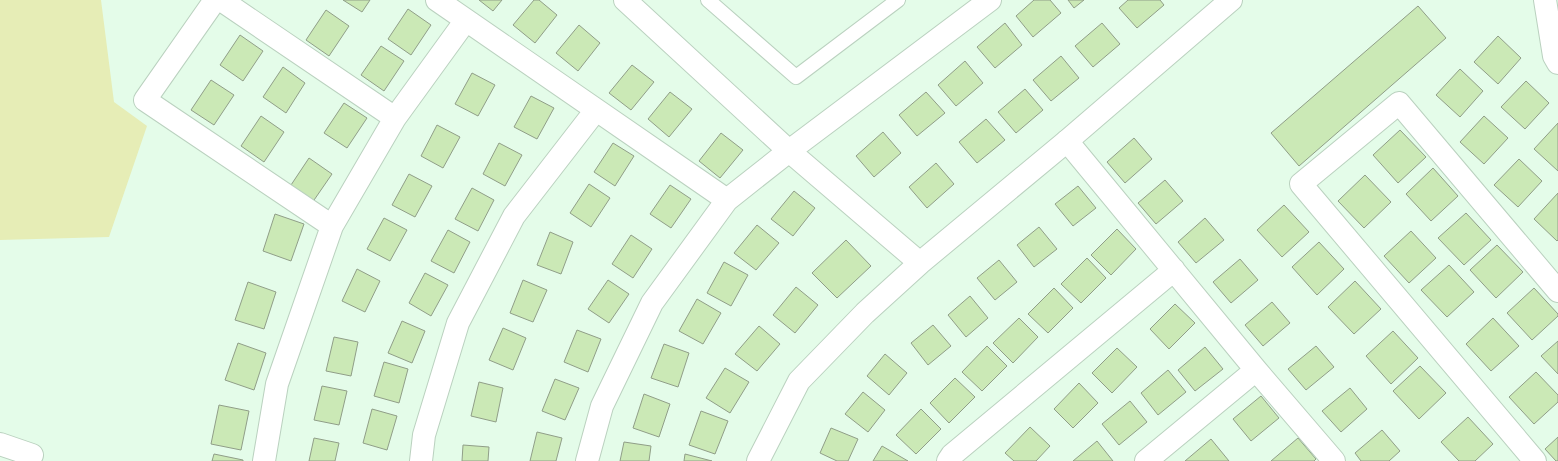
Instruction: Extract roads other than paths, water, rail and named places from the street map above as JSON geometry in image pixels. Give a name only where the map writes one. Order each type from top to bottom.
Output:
[{"type":"street","points":[[215,0],[145,100],[332,226]]},
{"type":"street","points":[[221,0],[395,118]]},
{"type":"street","points":[[437,0],[727,200]]},
{"type":"street","points":[[625,0],[790,151],[920,263]]},
{"type":"street","points":[[587,461],[602,406],[652,303],[727,200],[990,0]]},
{"type":"street","points":[[758,461],[799,381],[865,313],[920,263],[1067,141],[1231,0]]},
{"type":"street","points":[[1545,0],[1554,56],[1558,63]]},
{"type":"street","points":[[264,461],[277,384],[332,226],[395,118],[466,20]]},
{"type":"street","points":[[1535,461],[1301,184],[1399,103],[1558,292]]},
{"type":"street","points":[[421,461],[424,435],[458,323],[514,216],[596,110]]},
{"type":"street","points":[[1067,141],[1256,370],[1334,461]]},
{"type":"street","points":[[948,461],[952,455],[1174,270]]},
{"type":"street","points":[[1146,461],[1256,370]]},
{"type":"street","points":[[0,444],[32,455]]},
{"type":"lane","points":[[708,0],[796,77],[898,0]]}]
